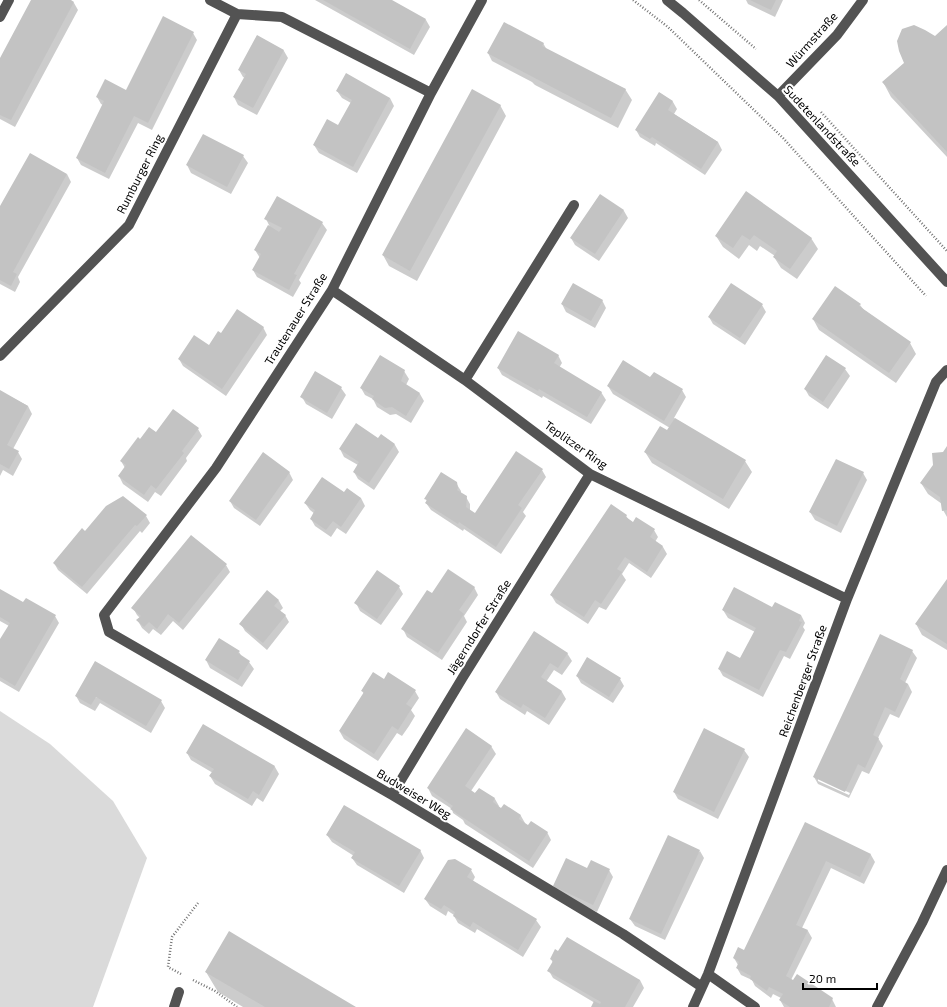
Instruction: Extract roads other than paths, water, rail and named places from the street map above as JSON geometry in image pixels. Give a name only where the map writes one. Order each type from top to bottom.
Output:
[{"type":"street","points":[[0,17],[9,0]]},
{"type":"street","points":[[210,0],[237,14],[282,17],[431,93]]},
{"type":"street","name":"Trautenauer Straße","points":[[109,632],[104,615],[216,468],[332,290],[431,93],[482,0]]},
{"type":"street","name":"Sudetenlandstraße","points":[[667,0],[778,96],[947,282]]},
{"type":"street","name":"Würmstraße","points":[[778,96],[837,35],[863,0]]},
{"type":"street","name":"Rumburger Ring","points":[[0,356],[129,225],[237,14]]},
{"type":"street","points":[[465,380],[574,205]]},
{"type":"street","name":"Teplitzer Ring","points":[[332,290],[465,380],[590,474],[847,599]]},
{"type":"street","name":"Reichenberger Straße","points":[[693,1007],[708,974],[847,599],[936,382],[947,370]]},
{"type":"street","name":"Jägerndorfer Straße","points":[[392,795],[463,677],[590,474]]},
{"type":"street","name":"Budweiser Weg","points":[[109,632],[392,795],[623,934],[702,987]]},
{"type":"street","points":[[877,1007],[922,923],[947,870]]},
{"type":"street","points":[[708,974],[755,1007]]},
{"type":"street","points":[[174,1007],[179,992]]}]
